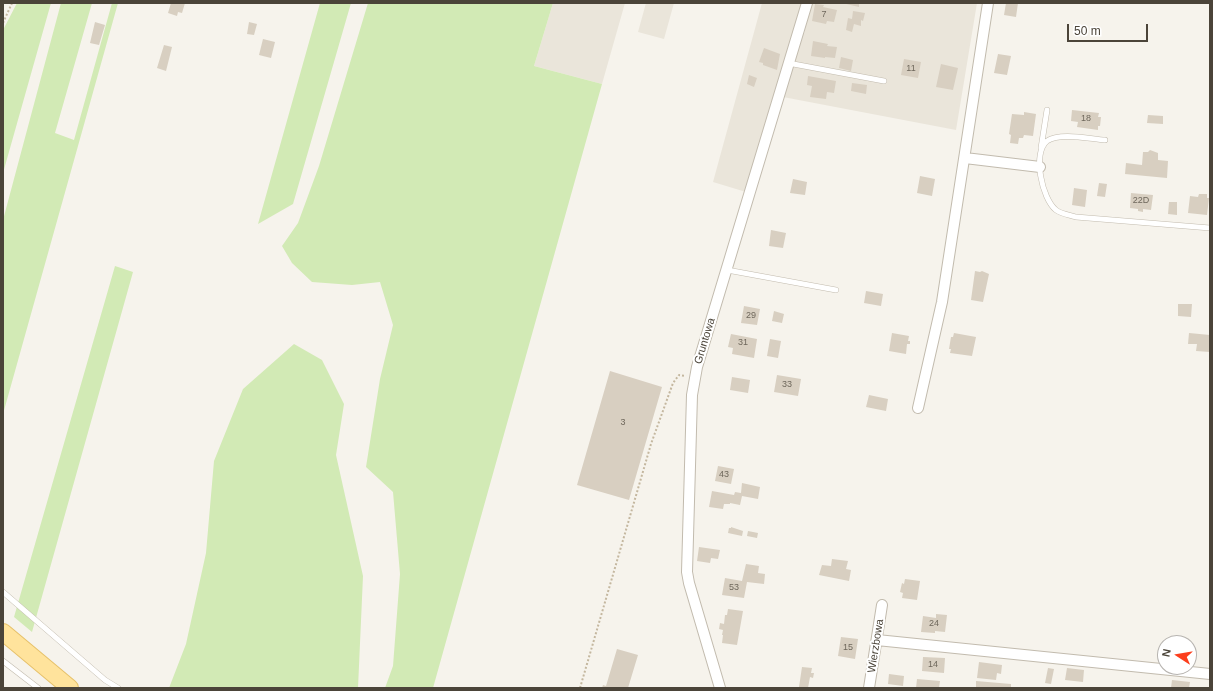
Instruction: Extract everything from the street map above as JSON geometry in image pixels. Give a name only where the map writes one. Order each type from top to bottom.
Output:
[{"type":"main road","points":[[3,632],[70,688]]},
{"type":"street","name":"Gruntowa","points":[[720,688],[687,572],[692,395],[695,378],[726,270],[807,3]]},
{"type":"street","points":[[918,408],[942,302],[988,3]]},
{"type":"street","points":[[964,158],[1040,167]]},
{"type":"street","name":"Wierzbowa","points":[[869,688],[882,605]]},
{"type":"street","points":[[877,640],[1210,674]]},
{"type":"lane","points":[[788,63],[884,81]]},
{"type":"lane","points":[[1047,110],[1040,153],[1040,167],[1041,178],[1046,195],[1056,211],[1076,217],[1210,228]]},
{"type":"lane","points":[[1040,153],[1043,146],[1047,142],[1064,136],[1105,140]]},
{"type":"lane","points":[[726,270],[836,290]]},
{"type":"lane","points":[[3,592],[105,680],[118,688]]},
{"type":"lane","points":[[3,661],[38,688]]},
{"type":"path","points":[[3,22],[12,3]]},
{"type":"path","points":[[580,688],[651,444],[672,383],[679,375],[695,378]]},
{"type":"shaded area","points":[[553,3],[625,3],[602,84],[534,66]]},
{"type":"shaded area","points":[[646,3],[674,3],[664,39],[638,32]]},
{"type":"shaded area","points":[[762,3],[803,3],[746,192],[713,182]]},
{"type":"shaded area","points":[[811,3],[977,3],[956,130],[783,97],[802,34],[804,34]]},
{"type":"green space","points":[[17,3],[51,3],[3,173],[3,30]]},
{"type":"green space","points":[[61,3],[92,3],[55,133],[74,140],[112,3],[118,3],[3,414],[3,220]]},
{"type":"green space","points":[[320,3],[351,3],[293,204],[258,224]]},
{"type":"green space","points":[[368,3],[553,3],[534,66],[602,84],[433,688],[385,688],[393,666],[400,574],[393,492],[366,467],[380,379],[393,325],[380,282],[352,285],[312,282],[292,263],[282,246],[298,223],[319,166]]},
{"type":"green space","points":[[115,266],[133,272],[32,632],[14,617]]},
{"type":"green space","points":[[294,344],[322,360],[344,404],[336,455],[363,576],[358,688],[169,688],[186,644],[206,553],[214,461],[243,389]]},
{"type":"building","points":[[171,3],[185,3],[182,13],[178,12],[177,16],[168,13]]},
{"type":"building","points":[[842,3],[859,3],[859,7]]},
{"type":"building","points":[[1006,3],[1018,3],[1016,17],[1004,15]]},
{"type":"building","points":[[815,4],[824,5],[823,7],[837,10],[834,22],[827,21],[826,24],[812,21]]},
{"type":"building","points":[[853,11],[865,13],[863,21],[861,20],[861,26],[854,24],[852,32],[846,30],[848,18],[852,19]]},
{"type":"building","points":[[95,22],[105,25],[99,45],[90,43]]},
{"type":"building","points":[[249,22],[257,24],[254,35],[247,34]]},
{"type":"building","points":[[263,39],[275,42],[271,58],[259,55]]},
{"type":"building","points":[[813,41],[828,44],[827,46],[837,47],[835,58],[811,56]]},
{"type":"building","points":[[164,45],[172,47],[166,71],[157,68]]},
{"type":"building","points":[[764,48],[780,54],[777,70],[759,62]]},
{"type":"building","points":[[998,54],[1011,56],[1007,75],[994,73]]},
{"type":"building","points":[[841,57],[853,60],[851,71],[839,68]]},
{"type":"building","points":[[904,59],[921,62],[918,78],[901,75]]},
{"type":"building","points":[[941,64],[958,68],[953,90],[936,87]]},
{"type":"building","points":[[749,75],[757,78],[754,87],[747,84]]},
{"type":"building","points":[[808,76],[836,81],[834,93],[827,92],[826,99],[810,97],[812,86],[807,85]]},
{"type":"building","points":[[852,83],[867,85],[866,94],[851,91]]},
{"type":"building","points":[[1072,110],[1099,113],[1098,117],[1101,117],[1098,130],[1077,127],[1078,122],[1071,121]]},
{"type":"building","points":[[1024,112],[1036,114],[1033,136],[1024,135],[1023,138],[1019,138],[1018,144],[1010,143],[1011,135],[1009,134],[1012,114],[1024,115]]},
{"type":"building","points":[[1148,115],[1163,116],[1163,124],[1147,123]]},
{"type":"building","points":[[1150,150],[1158,153],[1158,160],[1168,161],[1167,178],[1125,174],[1126,163],[1142,165],[1143,152],[1148,152]]},
{"type":"building","points":[[920,176],[935,179],[932,196],[917,193]]},
{"type":"building","points":[[793,179],[807,182],[805,195],[790,193]]},
{"type":"building","points":[[1099,183],[1107,184],[1105,197],[1097,196]]},
{"type":"building","points":[[1074,188],[1087,190],[1085,207],[1072,205]]},
{"type":"building","points":[[1131,193],[1153,195],[1151,210],[1143,209],[1143,212],[1138,211],[1138,209],[1130,208]]},
{"type":"building","points":[[1199,194],[1207,194],[1207,198],[1209,198],[1207,215],[1188,213],[1190,196],[1198,197]]},
{"type":"building","points":[[1169,202],[1177,202],[1177,215],[1168,214]]},
{"type":"building","points":[[771,230],[786,233],[783,248],[769,246]]},
{"type":"building","points":[[975,271],[982,271],[989,274],[983,302],[971,300]]},
{"type":"building","points":[[866,291],[883,294],[881,306],[864,303]]},
{"type":"building","points":[[1178,304],[1192,304],[1191,317],[1178,316]]},
{"type":"building","points":[[744,306],[760,309],[757,325],[741,323]]},
{"type":"building","points":[[774,311],[784,314],[782,323],[772,321]]},
{"type":"building","points":[[892,333],[909,336],[908,341],[910,341],[910,344],[907,344],[906,354],[889,351]]},
{"type":"building","points":[[954,333],[976,337],[972,356],[950,353],[951,349],[949,349],[951,337],[953,337]]},
{"type":"building","points":[[1189,333],[1210,335],[1210,352],[1196,351],[1197,344],[1188,344]]},
{"type":"building","points":[[731,334],[757,339],[754,358],[732,354],[733,348],[728,347]]},
{"type":"building","points":[[770,339],[781,341],[778,358],[767,356]]},
{"type":"building","points":[[610,371],[662,387],[629,500],[577,485]]},
{"type":"building","points":[[777,375],[801,379],[798,396],[774,392]]},
{"type":"building","points":[[732,377],[750,380],[748,393],[730,390]]},
{"type":"building","points":[[869,395],[888,399],[886,411],[866,407]]},
{"type":"building","points":[[718,466],[734,469],[731,484],[715,481]]},
{"type":"building","points":[[742,483],[760,487],[758,499],[742,496],[740,505],[730,503],[724,504],[723,509],[709,507],[712,491],[734,495],[735,492],[741,493]]},
{"type":"building","points":[[731,527],[743,531],[742,536],[728,533],[729,528]]},
{"type":"building","points":[[748,531],[758,533],[757,538],[747,536]]},
{"type":"building","points":[[699,547],[720,550],[718,559],[711,558],[710,563],[697,561]]},
{"type":"building","points":[[832,559],[848,561],[846,569],[851,570],[849,581],[819,575],[822,565],[831,566]]},
{"type":"building","points":[[746,564],[759,566],[758,573],[765,574],[764,584],[747,582],[744,598],[722,595],[725,578],[742,581]]},
{"type":"building","points":[[905,579],[920,581],[917,600],[902,598],[903,593],[900,592],[902,583],[904,584]]},
{"type":"building","points":[[728,609],[743,611],[737,645],[722,643],[723,630],[719,629],[720,623],[724,624],[725,615],[727,615]]},
{"type":"building","points":[[936,614],[947,615],[945,632],[921,632],[923,616],[936,618]]},
{"type":"building","points":[[841,637],[858,639],[855,659],[838,656]]},
{"type":"building","points":[[617,649],[638,655],[628,688],[602,688],[603,685],[606,686]]},
{"type":"building","points":[[923,657],[945,658],[944,673],[922,671]]},
{"type":"building","points":[[979,662],[1002,665],[1001,674],[997,673],[996,680],[977,678]]},
{"type":"building","points":[[802,667],[812,668],[811,673],[814,673],[813,678],[810,677],[808,688],[799,687]]},
{"type":"building","points":[[1048,668],[1054,669],[1051,684],[1045,683]]},
{"type":"building","points":[[1067,668],[1084,670],[1083,682],[1065,680]]},
{"type":"building","points":[[889,674],[904,676],[903,686],[888,684]]},
{"type":"building","points":[[917,679],[940,681],[939,688],[916,688]]},
{"type":"building","points":[[1172,680],[1190,682],[1189,688],[1171,688]]},
{"type":"building","points":[[976,681],[1011,684],[1011,688],[976,688]]}]
